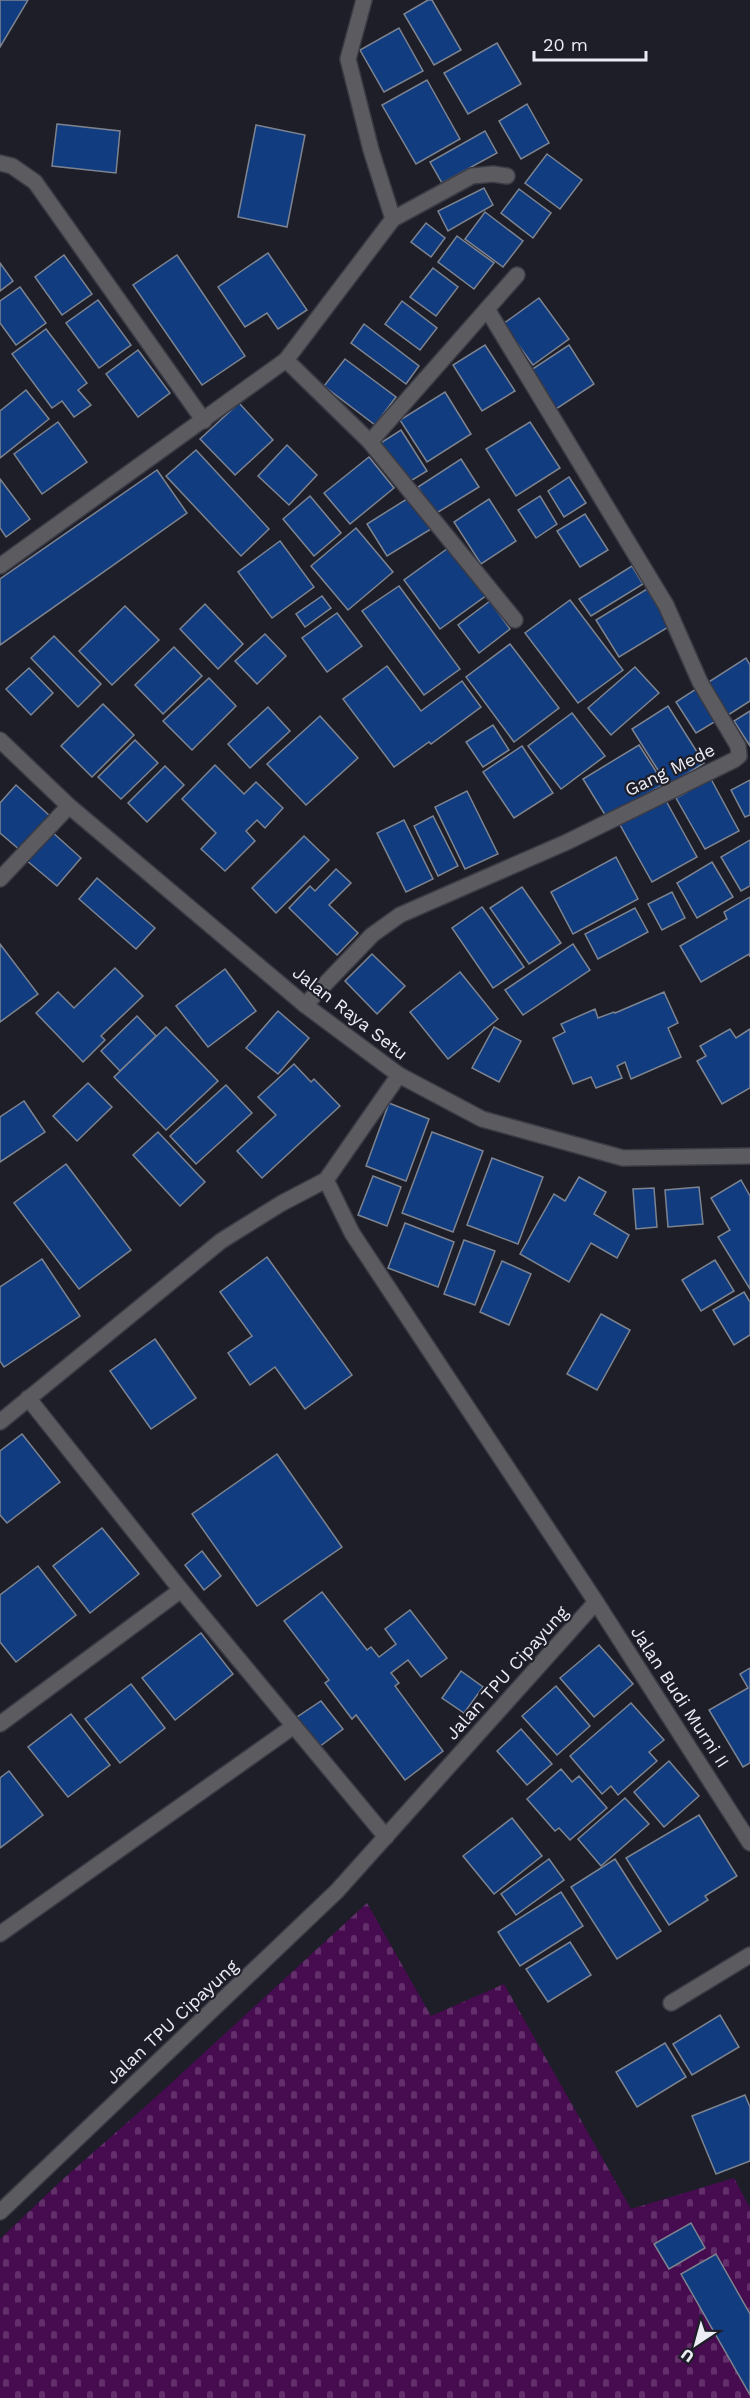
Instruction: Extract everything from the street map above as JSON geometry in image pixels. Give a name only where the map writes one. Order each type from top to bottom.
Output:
[{"type":"street","points":[[364,0],[348,59],[371,150],[393,219]]},
{"type":"street","points":[[0,163],[12,166],[35,182],[204,421]]},
{"type":"street","points":[[0,566],[286,360],[393,219],[472,176],[493,174],[507,176]]},
{"type":"street","points":[[370,442],[517,275]]},
{"type":"street","name":"Gang Mede","points":[[305,1005],[372,935],[400,915],[567,842],[739,756],[738,746],[700,682],[666,605],[487,309]]},
{"type":"street","points":[[286,360],[370,442],[515,620]]},
{"type":"street","name":"Jalan Raya Setu","points":[[0,740],[69,806],[305,1005],[399,1075],[482,1119],[623,1158],[750,1156]]},
{"type":"street","points":[[0,879],[69,806]]},
{"type":"street","points":[[0,1422],[221,1241],[282,1203],[326,1180],[399,1075]]},
{"type":"street","points":[[326,1180],[352,1233],[596,1602]]},
{"type":"street","points":[[28,1398],[181,1590],[386,1837]]},
{"type":"street","points":[[0,1724],[181,1590]]},
{"type":"street","name":"Jalan TPU Cipayung","points":[[0,2212],[338,1891],[596,1602]]},
{"type":"street","name":"Jalan Budi Murni II","points":[[596,1602],[750,1843]]},
{"type":"street","points":[[0,1934],[294,1725]]},
{"type":"street","points":[[671,2003],[750,1955]]},
{"type":"green space","points":[[367,1903],[431,2016],[504,1984],[631,2209],[734,2178],[750,2208],[750,2398],[0,2398],[0,2239]]},
{"type":"building","points":[[0,0],[28,0],[0,47]]},
{"type":"building","points":[[432,0],[461,50],[434,65],[404,14]]},
{"type":"building","points":[[399,28],[423,71],[384,92],[360,50]]},
{"type":"building","points":[[497,43],[521,84],[468,114],[444,73]]},
{"type":"building","points":[[427,80],[460,139],[416,164],[382,105]]},
{"type":"building","points":[[527,104],[549,143],[521,159],[499,121]]},
{"type":"building","points":[[57,124],[120,131],[116,173],[52,166]]},
{"type":"building","points":[[256,125],[305,135],[287,227],[238,217]]},
{"type":"building","points":[[485,131],[497,153],[442,183],[430,162]]},
{"type":"building","points":[[547,154],[582,180],[560,209],[525,183]]},
{"type":"building","points":[[484,188],[493,205],[448,231],[438,211]]},
{"type":"building","points":[[519,189],[551,213],[533,238],[501,213]]},
{"type":"building","points":[[485,212],[523,241],[503,267],[465,239]]},
{"type":"building","points":[[426,223],[445,238],[431,257],[411,242]]},
{"type":"building","points":[[457,236],[494,263],[474,289],[438,262]]},
{"type":"building","points":[[268,253],[307,310],[278,329],[267,313],[245,327],[218,287]]},
{"type":"building","points":[[64,255],[92,294],[62,315],[35,277]]},
{"type":"building","points":[[177,255],[245,356],[202,385],[133,285]]},
{"type":"building","points":[[0,263],[13,281],[0,291]]},
{"type":"building","points":[[433,268],[458,287],[436,316],[410,297]]},
{"type":"building","points":[[20,287],[46,323],[16,345],[0,323],[0,301]]},
{"type":"building","points":[[539,298],[569,339],[533,365],[503,324]]},
{"type":"building","points":[[98,300],[131,345],[99,368],[66,323]]},
{"type":"building","points":[[402,301],[437,328],[420,350],[385,324]]},
{"type":"building","points":[[364,324],[419,366],[406,384],[351,343]]},
{"type":"building","points":[[46,329],[87,383],[78,390],[91,405],[74,417],[62,401],[52,408],[12,354]]},
{"type":"building","points":[[485,345],[515,391],[482,411],[453,365]]},
{"type":"building","points":[[569,345],[594,384],[553,411],[528,372]]},
{"type":"building","points":[[138,350],[170,393],[138,417],[106,374]]},
{"type":"building","points":[[345,359],[396,397],[375,425],[324,386]]},
{"type":"building","points":[[26,390],[49,419],[0,458],[0,411]]},
{"type":"building","points":[[445,392],[471,434],[427,462],[400,420]]},
{"type":"building","points":[[239,403],[273,440],[235,475],[200,439]]},
{"type":"building","points":[[58,422],[87,462],[42,494],[14,454]]},
{"type":"building","points":[[530,422],[560,468],[516,496],[486,449]]},
{"type":"building","points":[[401,430],[427,471],[404,485],[379,444]]},
{"type":"building","points":[[287,445],[317,475],[289,505],[258,476]]},
{"type":"building","points":[[196,450],[269,529],[241,556],[166,476]]},
{"type":"building","points":[[369,457],[394,488],[350,524],[324,493]]},
{"type":"building","points":[[461,459],[479,487],[435,514],[418,487]]},
{"type":"building","points":[[157,470],[187,513],[0,645],[0,579]]},
{"type":"building","points":[[569,477],[586,503],[564,517],[548,491]]},
{"type":"building","points":[[0,479],[30,519],[6,537],[0,528]]},
{"type":"building","points":[[310,496],[341,533],[314,556],[283,519]]},
{"type":"building","points":[[540,496],[557,524],[536,538],[518,510]]},
{"type":"building","points":[[410,497],[431,529],[387,556],[367,524]]},
{"type":"building","points":[[489,499],[516,541],[481,564],[454,522]]},
{"type":"building","points":[[585,514],[608,550],[580,567],[557,531]]},
{"type":"building","points":[[356,528],[393,572],[348,610],[311,566]]},
{"type":"building","points":[[280,541],[314,587],[272,618],[238,572]]},
{"type":"building","points":[[451,546],[487,595],[440,629],[404,580]]},
{"type":"building","points":[[632,566],[643,584],[591,616],[579,599]]},
{"type":"building","points":[[399,586],[460,669],[424,695],[362,611]]},
{"type":"building","points":[[647,589],[670,626],[619,657],[596,620]]},
{"type":"building","points":[[322,596],[331,608],[305,627],[296,614]]},
{"type":"building","points":[[570,600],[623,670],[578,703],[525,633]]},
{"type":"building","points":[[490,601],[510,629],[479,653],[458,625]]},
{"type":"building","points":[[205,604],[243,644],[218,669],[180,629]]},
{"type":"building","points":[[125,606],[159,640],[112,685],[79,651]]},
{"type":"building","points":[[337,613],[362,646],[327,672],[302,638]]},
{"type":"building","points":[[265,634],[286,656],[257,684],[235,661]]},
{"type":"building","points":[[54,636],[101,684],[78,707],[31,658]]},
{"type":"building","points":[[510,644],[559,708],[514,742],[466,677]]},
{"type":"building","points":[[174,647],[202,676],[163,714],[135,685]]},
{"type":"building","points":[[746,658],[750,665],[750,701],[725,717],[704,685]]},
{"type":"building","points":[[387,666],[421,711],[462,681],[481,707],[431,744],[429,742],[394,767],[343,699]]},
{"type":"building","points":[[635,667],[659,693],[611,735],[588,708]]},
{"type":"building","points":[[29,668],[53,693],[31,715],[6,689]]},
{"type":"building","points":[[209,678],[236,706],[192,750],[163,721]]},
{"type":"building","points":[[696,689],[716,721],[696,733],[676,702]]},
{"type":"building","points":[[103,704],[134,735],[92,777],[61,746]]},
{"type":"building","points":[[668,706],[704,763],[668,786],[632,729]]},
{"type":"building","points":[[268,707],[290,731],[250,768],[228,744]]},
{"type":"building","points":[[750,711],[750,746],[734,721]]},
{"type":"building","points":[[572,713],[605,756],[561,789],[528,746]]},
{"type":"building","points":[[320,716],[358,758],[306,805],[267,764]]},
{"type":"building","points":[[493,725],[509,750],[483,767],[466,742]]},
{"type":"building","points":[[135,740],[158,763],[121,799],[98,777]]},
{"type":"building","points":[[639,745],[664,784],[607,818],[583,779]]},
{"type":"building","points":[[522,746],[553,793],[514,818],[483,772]]},
{"type":"building","points":[[215,765],[244,794],[256,782],[283,808],[265,828],[257,820],[246,831],[255,841],[225,871],[201,849],[216,833],[182,799]]},
{"type":"building","points":[[165,766],[184,785],[147,822],[128,803]]},
{"type":"building","points":[[711,779],[739,831],[705,849],[676,798]]},
{"type":"building","points":[[750,780],[750,815],[745,817],[731,790]]},
{"type":"building","points":[[16,785],[50,816],[20,850],[0,833],[0,803]]},
{"type":"building","points":[[467,791],[498,854],[465,869],[435,807]]},
{"type":"building","points":[[665,799],[697,857],[652,882],[619,823]]},
{"type":"building","points":[[433,816],[458,866],[438,876],[414,826]]},
{"type":"building","points":[[404,820],[433,879],[406,892],[377,833]]},
{"type":"building","points":[[51,831],[81,858],[57,886],[26,860]]},
{"type":"building","points":[[304,836],[329,860],[276,913],[252,888]]},
{"type":"building","points":[[750,840],[750,886],[741,891],[721,857]]},
{"type":"building","points":[[616,857],[638,899],[573,934],[551,892]]},
{"type":"building","points":[[712,862],[733,897],[697,918],[677,883]]},
{"type":"building","points":[[336,869],[351,883],[329,905],[358,933],[337,955],[289,908],[310,886],[315,891]]},
{"type":"building","points":[[97,878],[155,928],[136,949],[79,899]]},
{"type":"building","points":[[522,887],[561,943],[529,964],[490,908]]},
{"type":"building","points":[[672,892],[685,918],[662,930],[648,904]]},
{"type":"building","points":[[750,897],[750,957],[749,954],[701,982],[680,946],[727,919],[724,912]]},
{"type":"building","points":[[482,907],[524,967],[493,988],[452,928]]},
{"type":"building","points":[[635,908],[648,932],[598,959],[585,934]]},
{"type":"building","points":[[0,944],[38,994],[0,1022]]},
{"type":"building","points":[[573,944],[590,970],[523,1015],[505,990]]},
{"type":"building","points":[[372,954],[405,986],[377,1014],[345,981]]},
{"type":"building","points":[[115,968],[143,996],[101,1036],[105,1040],[83,1062],[36,1013],[58,992],[74,1008]]},
{"type":"building","points":[[225,969],[256,1011],[208,1047],[176,1006]]},
{"type":"building","points":[[460,972],[498,1019],[448,1059],[410,1012]]},
{"type":"building","points":[[664,992],[678,1023],[668,1028],[681,1057],[631,1079],[625,1062],[617,1066],[622,1078],[596,1088],[591,1077],[573,1084],[553,1038],[565,1032],[561,1024],[595,1009],[598,1018],[615,1013]]},
{"type":"building","points":[[278,1011],[309,1038],[278,1074],[246,1048]]},
{"type":"building","points":[[137,1016],[156,1036],[120,1071],[101,1051]]},
{"type":"building","points":[[166,1027],[218,1081],[166,1130],[114,1077]]},
{"type":"building","points":[[494,1027],[521,1041],[499,1082],[472,1068]]},
{"type":"building","points":[[730,1029],[736,1038],[750,1029],[750,1088],[722,1104],[697,1061],[706,1056],[700,1046]]},
{"type":"building","points":[[294,1064],[311,1082],[314,1079],[340,1106],[262,1178],[237,1151],[276,1115],[258,1097]]},
{"type":"building","points":[[88,1083],[112,1107],[77,1141],[53,1116]]},
{"type":"building","points":[[226,1085],[252,1113],[196,1164],[170,1136]]},
{"type":"building","points":[[24,1101],[45,1132],[0,1162],[0,1117]]},
{"type":"building","points":[[389,1103],[429,1119],[406,1181],[366,1166]]},
{"type":"building","points":[[158,1132],[205,1182],[180,1206],[133,1155]]},
{"type":"building","points":[[432,1132],[483,1151],[453,1232],[402,1213]]},
{"type":"building","points":[[492,1158],[543,1177],[518,1244],[467,1225]]},
{"type":"building","points":[[66,1164],[131,1250],[79,1289],[14,1203]]},
{"type":"building","points":[[373,1176],[401,1187],[387,1226],[358,1215]]},
{"type":"building","points":[[579,1177],[606,1192],[594,1214],[629,1235],[617,1258],[591,1243],[569,1282],[520,1254],[554,1194],[565,1201]]},
{"type":"building","points":[[741,1180],[750,1196],[750,1289],[718,1237],[730,1230],[711,1198]]},
{"type":"building","points":[[699,1187],[703,1224],[668,1227],[665,1190]]},
{"type":"building","points":[[654,1188],[657,1227],[636,1229],[633,1189]]},
{"type":"building","points":[[405,1223],[454,1242],[438,1287],[388,1268]]},
{"type":"building","points":[[464,1240],[495,1251],[475,1305],[444,1294]]},
{"type":"building","points":[[267,1257],[352,1375],[305,1409],[275,1367],[250,1385],[228,1353],[252,1336],[220,1292]]},
{"type":"building","points":[[42,1259],[80,1316],[4,1367],[0,1361],[0,1287]]},
{"type":"building","points":[[715,1260],[734,1291],[701,1311],[682,1280]]},
{"type":"building","points":[[502,1261],[531,1274],[509,1325],[480,1312]]},
{"type":"building","points":[[744,1292],[750,1302],[750,1335],[734,1345],[713,1310]]},
{"type":"building","points":[[601,1314],[630,1330],[597,1390],[567,1374]]},
{"type":"building","points":[[155,1339],[196,1398],[151,1429],[110,1371]]},
{"type":"building","points":[[22,1434],[60,1482],[7,1523],[0,1515],[0,1451]]},
{"type":"building","points":[[277,1454],[342,1547],[257,1606],[192,1514]]},
{"type":"building","points":[[102,1528],[139,1574],[90,1613],[53,1566]]},
{"type":"building","points":[[202,1551],[221,1576],[204,1590],[185,1565]]},
{"type":"building","points":[[38,1566],[76,1615],[16,1662],[0,1642],[0,1595]]},
{"type":"building","points":[[322,1592],[367,1650],[371,1647],[379,1657],[396,1644],[385,1629],[410,1610],[447,1658],[421,1677],[408,1660],[391,1673],[399,1683],[395,1686],[443,1751],[405,1780],[356,1715],[352,1719],[325,1683],[329,1680],[284,1621]]},
{"type":"building","points":[[201,1633],[233,1674],[175,1720],[142,1678]]},
{"type":"building","points":[[599,1645],[633,1684],[594,1717],[560,1678]]},
{"type":"building","points":[[750,1668],[750,1763],[743,1767],[709,1710],[748,1688],[740,1674]]},
{"type":"building","points":[[461,1671],[483,1687],[464,1713],[442,1698]]},
{"type":"building","points":[[131,1684],[165,1728],[120,1763],[85,1719]]},
{"type":"building","points":[[556,1686],[590,1726],[557,1755],[522,1716]]},
{"type":"building","points":[[321,1701],[343,1729],[319,1747],[297,1717]]},
{"type":"building","points":[[631,1703],[664,1740],[649,1752],[657,1761],[618,1795],[611,1786],[602,1794],[570,1756]]},
{"type":"building","points":[[71,1714],[110,1765],[68,1797],[28,1747]]},
{"type":"building","points":[[521,1729],[552,1764],[527,1785],[497,1751]]},
{"type":"building","points":[[669,1761],[699,1796],[664,1827],[634,1792]]},
{"type":"building","points":[[561,1769],[572,1782],[579,1776],[607,1808],[570,1840],[559,1828],[555,1831],[527,1799]]},
{"type":"building","points":[[9,1771],[43,1815],[0,1848],[0,1778]]},
{"type":"building","points":[[625,1798],[649,1824],[601,1866],[578,1839]]},
{"type":"building","points":[[699,1815],[737,1876],[705,1896],[708,1900],[669,1925],[626,1858]]},
{"type":"building","points":[[512,1818],[542,1856],[494,1894],[463,1856]]},
{"type":"building","points":[[549,1859],[564,1880],[516,1915],[501,1894]]},
{"type":"building","points":[[615,1859],[661,1931],[617,1959],[571,1887]]},
{"type":"building","points":[[561,1892],[583,1926],[520,1966],[498,1932]]},
{"type":"building","points":[[570,1942],[591,1975],[548,2002],[526,1969]]},
{"type":"building","points":[[720,2015],[739,2047],[692,2075],[673,2044]]},
{"type":"building","points":[[665,2043],[686,2077],[637,2107],[616,2072]]},
{"type":"building","points":[[745,2095],[750,2107],[750,2161],[716,2174],[692,2116]]},
{"type":"building","points":[[691,2223],[705,2248],[669,2269],[654,2244]]},
{"type":"building","points":[[716,2254],[750,2314],[750,2395],[681,2274]]}]
